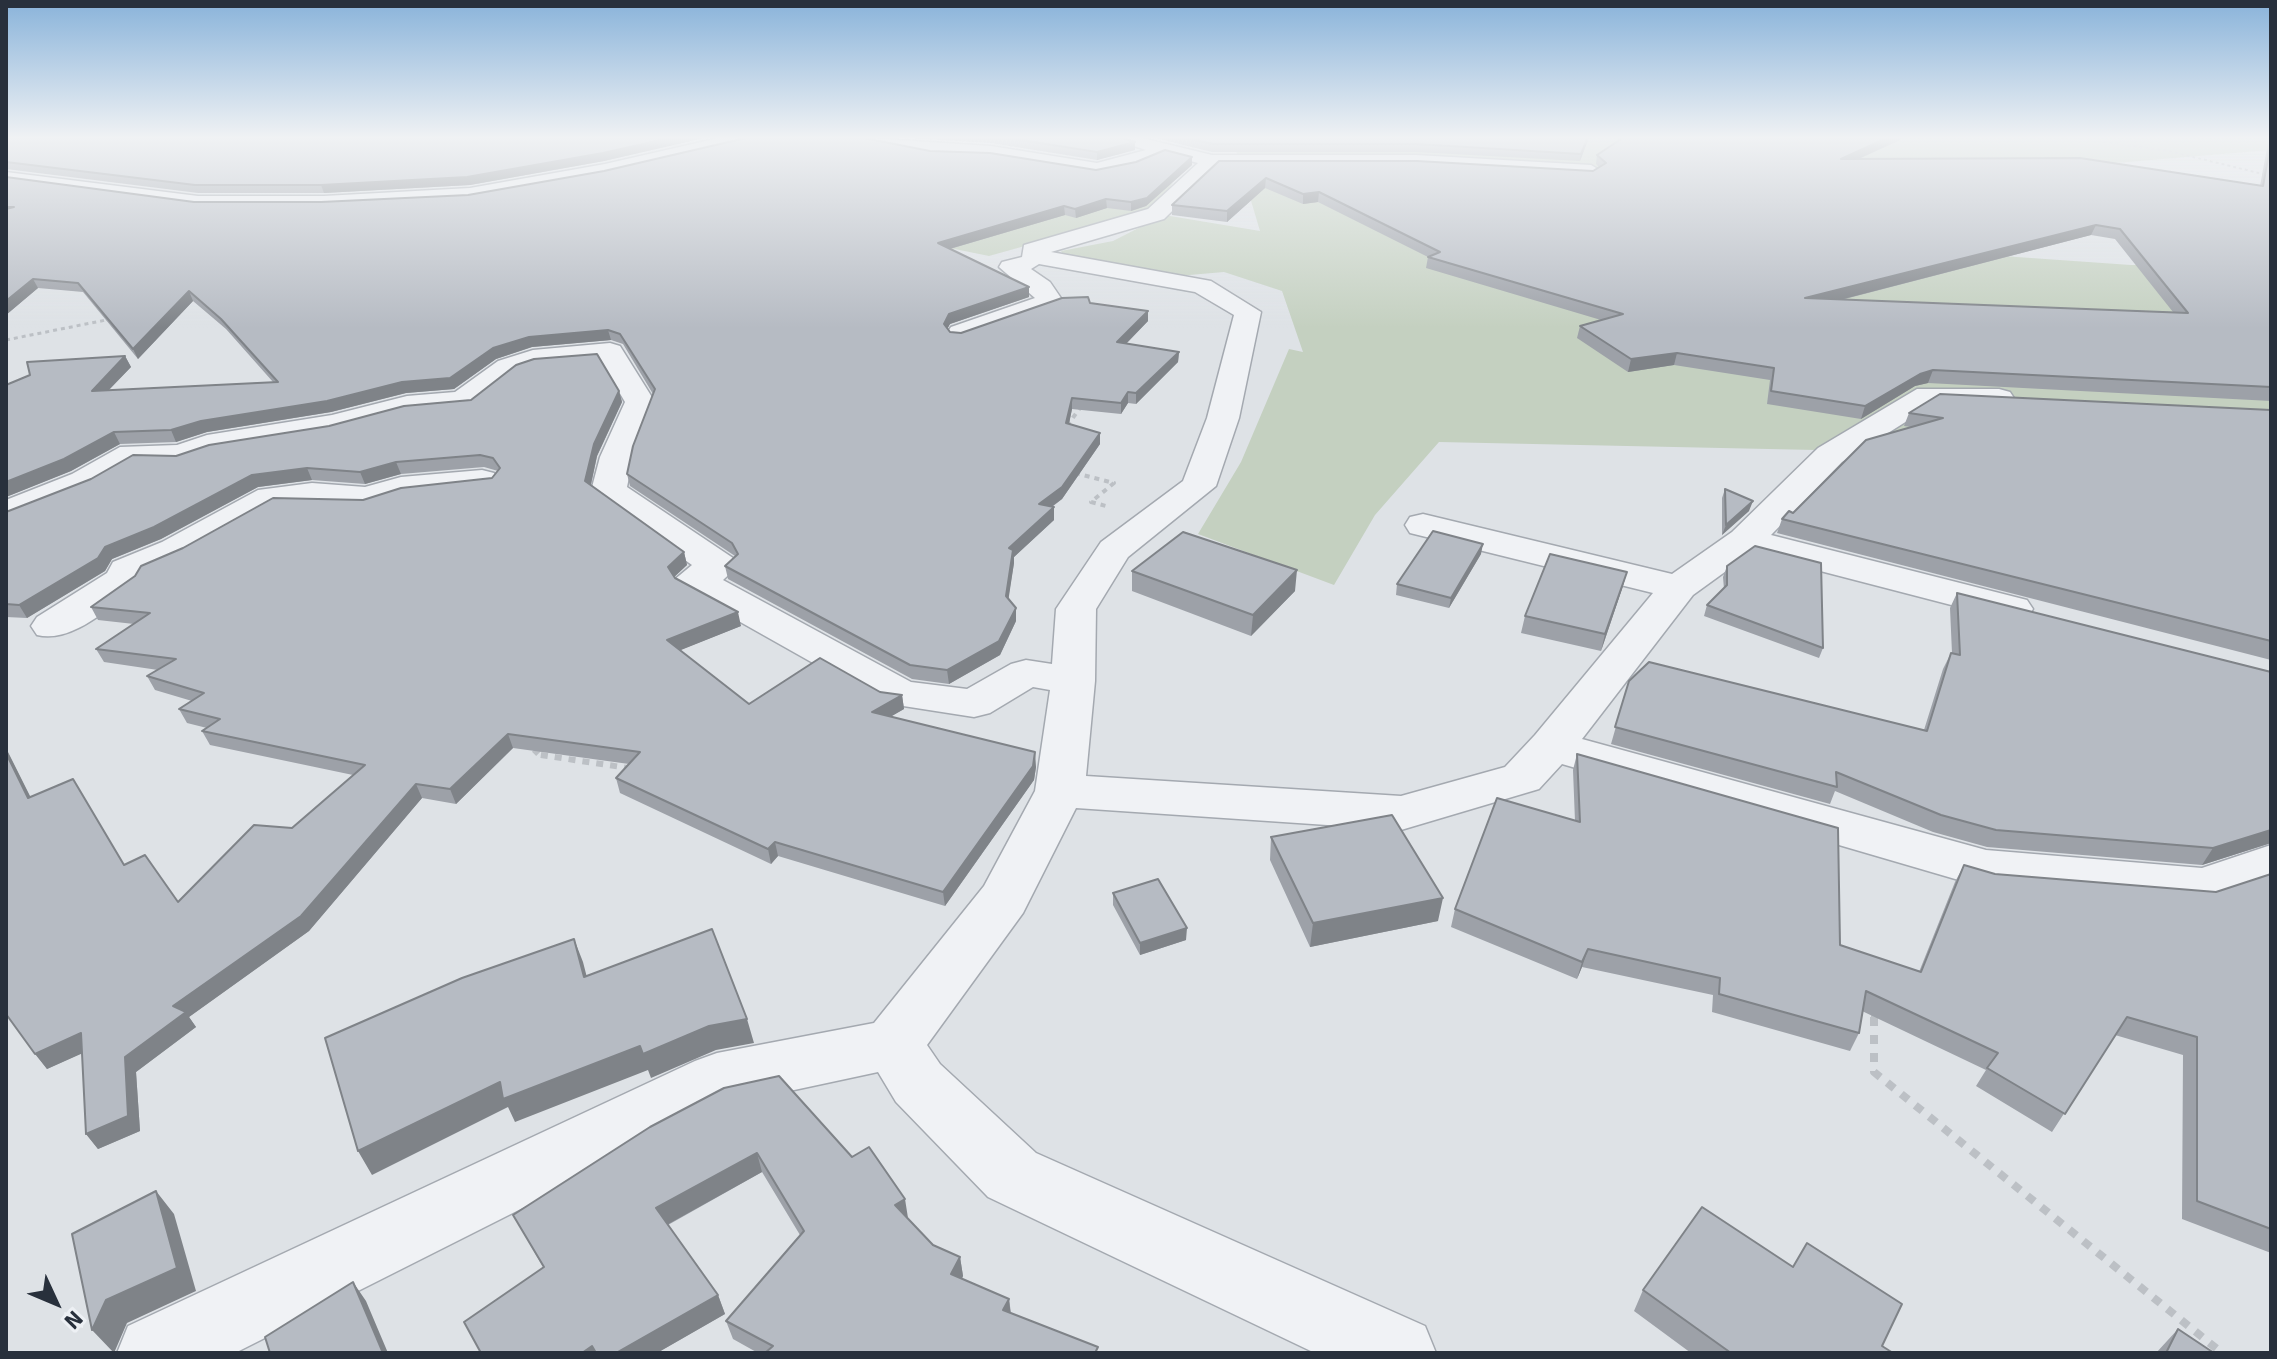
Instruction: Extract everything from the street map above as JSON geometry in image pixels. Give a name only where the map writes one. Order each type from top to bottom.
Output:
[{"type":"street","points":[[173,200],[269,200]]},
{"type":"street","points":[[155,1353],[717,1080],[893,1044],[1004,899],[1060,791],[1073,681],[1076,609],[1114,550],[1199,486],[1223,418],[1248,312],[1202,286],[1033,256],[1032,250],[1156,214],[1170,200]]},
{"type":"street","points":[[961,333],[1050,301],[1041,287],[1011,267],[1045,260]]},
{"type":"street","points":[[6,513],[84,481],[132,454],[181,455],[207,445],[333,424],[407,405],[463,401],[508,367],[533,359],[610,352],[640,402],[623,437],[610,477],[609,491],[719,566],[694,580],[900,694],[974,703],[1026,673],[1073,681]]},
{"type":"street","points":[[1060,791],[1401,813],[1522,778],[1552,746],[1679,587],[1745,540],[1830,455],[1928,395],[2039,400]]},
{"type":"street","points":[[52,626],[126,578],[127,570],[175,550],[270,497],[334,494],[367,498],[401,487],[484,480]]},
{"type":"street","points":[[1423,525],[1679,587]]},
{"type":"street","points":[[1745,540],[2054,620]]},
{"type":"street","points":[[1552,746],[1986,869],[2204,888],[2271,864]]},
{"type":"street","points":[[893,1044],[918,1083],[1012,1175],[1398,1353]]},
{"type":"path","points":[[6,340],[122,317]]},
{"type":"path","points":[[1061,433],[1076,416],[1085,397]]},
{"type":"path","points":[[1072,473],[1114,483],[1091,502],[1156,518]]},
{"type":"path","points":[[542,744],[534,754],[609,768],[641,768]]},
{"type":"path","points":[[1874,1002],[1874,1072],[2222,1353]]},
{"type":"green space","points":[[972,200],[1159,200],[1150,211],[989,256],[792,216]]},
{"type":"green space","points":[[1251,200],[1670,200],[1461,218],[2131,265],[2271,264],[2271,436],[2145,457],[1439,442],[1375,515],[1334,585],[1198,534],[1241,462],[1289,349],[1303,352],[1282,291],[1224,272],[1178,276],[1064,256],[1061,251],[1113,241],[1164,215],[1260,231]]},
{"type":"building","points":[[6,200],[1102,200],[1075,209],[1064,206],[938,243],[1029,287],[949,314],[944,324],[950,332],[961,333],[1062,298],[1088,297],[1090,303],[1148,311],[1117,342],[1179,352],[1136,393],[1128,392],[1121,403],[1072,398],[1066,423],[1100,433],[1062,487],[1039,504],[1054,507],[1009,548],[1013,550],[1006,596],[1016,608],[999,641],[947,670],[910,665],[725,566],[738,554],[732,543],[627,474],[633,446],[655,389],[620,334],[608,330],[529,337],[493,348],[450,378],[402,382],[327,401],[201,421],[171,430],[114,432],[64,459],[6,482],[6,385],[30,375],[27,362],[125,356],[92,391],[278,382],[221,319],[189,291],[133,349],[78,283],[33,279],[6,301],[6,209],[14,207],[6,207]]},
{"type":"building","points":[[1177,200],[1240,200],[1227,211],[1172,205]]},
{"type":"building","points":[[1336,200],[2271,200],[2271,387],[1933,370],[1920,374],[1865,406],[1771,391],[1774,368],[1677,353],[1631,359],[1580,326],[1623,314],[1428,257],[1440,252]],"holes":[[[2096,225],[2120,229],[2188,313],[1805,298]]]},
{"type":"building","points":[[597,354],[619,391],[594,444],[585,481],[684,552],[668,567],[675,578],[738,612],[667,640],[749,704],[820,658],[880,692],[902,695],[872,712],[1035,752],[1033,766],[943,892],[775,842],[768,849],[616,778],[640,752],[508,734],[450,789],[416,784],[301,916],[173,1006],[186,1012],[125,1057],[128,1116],[86,1134],[81,1033],[35,1054],[6,1014],[6,753],[28,798],[73,779],[124,865],[145,855],[178,902],[254,825],[292,828],[365,765],[202,731],[220,719],[179,709],[204,693],[147,676],[176,659],[96,649],[150,613],[91,607],[135,576],[141,566],[183,548],[273,498],[363,500],[401,488],[492,478],[500,468],[493,458],[480,455],[396,462],[360,472],[307,468],[252,475],[154,527],[105,547],[98,558],[19,605],[6,604],[6,512],[91,479],[133,455],[176,456],[209,445],[329,426],[404,406],[471,400],[516,365],[534,359]]},
{"type":"building","points":[[1940,394],[2271,410],[2271,641],[1782,519],[1789,511],[1793,513],[1866,440],[1943,418],[1909,413]]},
{"type":"building","points":[[1725,489],[1753,501],[1726,525]]},
{"type":"building","points":[[1433,531],[1483,544],[1451,598],[1397,584]]},
{"type":"building","points":[[1183,532],[1297,570],[1253,615],[1132,571]]},
{"type":"building","points":[[1755,546],[1821,563],[1823,648],[1707,605],[1727,585],[1727,566]]},
{"type":"building","points":[[1550,554],[1627,572],[1605,634],[1525,616]]},
{"type":"building","points":[[1957,593],[2271,672],[2271,830],[2213,848],[1996,830],[1941,815],[1836,772],[1837,787],[1615,727],[1629,681],[1649,662],[1927,731],[1951,653],[1960,655]]},
{"type":"building","points":[[1577,754],[1838,828],[1840,945],[1921,972],[1964,865],[1995,874],[2216,892],[2271,874],[2271,1229],[2197,1201],[2197,1037],[2127,1017],[2065,1114],[1987,1068],[1998,1053],[1866,991],[1859,1033],[1719,994],[1720,978],[1588,949],[1582,962],[1455,909],[1497,798],[1580,822]]},
{"type":"building","points":[[1392,815],[1443,898],[1313,923],[1271,837]]},
{"type":"building","points":[[1158,879],[1187,928],[1140,943],[1113,893]]},
{"type":"building","points":[[712,929],[747,1019],[709,1026],[643,1054],[640,1046],[503,1099],[500,1082],[358,1151],[325,1038],[462,978],[574,939],[584,977]]},
{"type":"building","points":[[779,1076],[852,1157],[869,1147],[905,1199],[895,1205],[933,1245],[960,1257],[951,1274],[1009,1299],[1003,1310],[1098,1347],[1095,1353],[765,1353],[773,1346],[726,1321],[804,1231],[757,1153],[656,1208],[718,1295],[616,1353],[596,1353],[592,1346],[582,1353],[481,1353],[464,1322],[544,1267],[513,1215],[650,1127],[724,1088]]},
{"type":"building","points":[[156,1191],[177,1268],[106,1300],[92,1330],[72,1234]]},
{"type":"building","points":[[1702,1207],[1793,1267],[1807,1243],[1902,1304],[1882,1346],[1893,1353],[1731,1353],[1643,1290]]},
{"type":"building","points":[[353,1282],[383,1353],[270,1353],[265,1337]]},
{"type":"building","points":[[2178,1329],[2214,1353],[2166,1353]]}]
